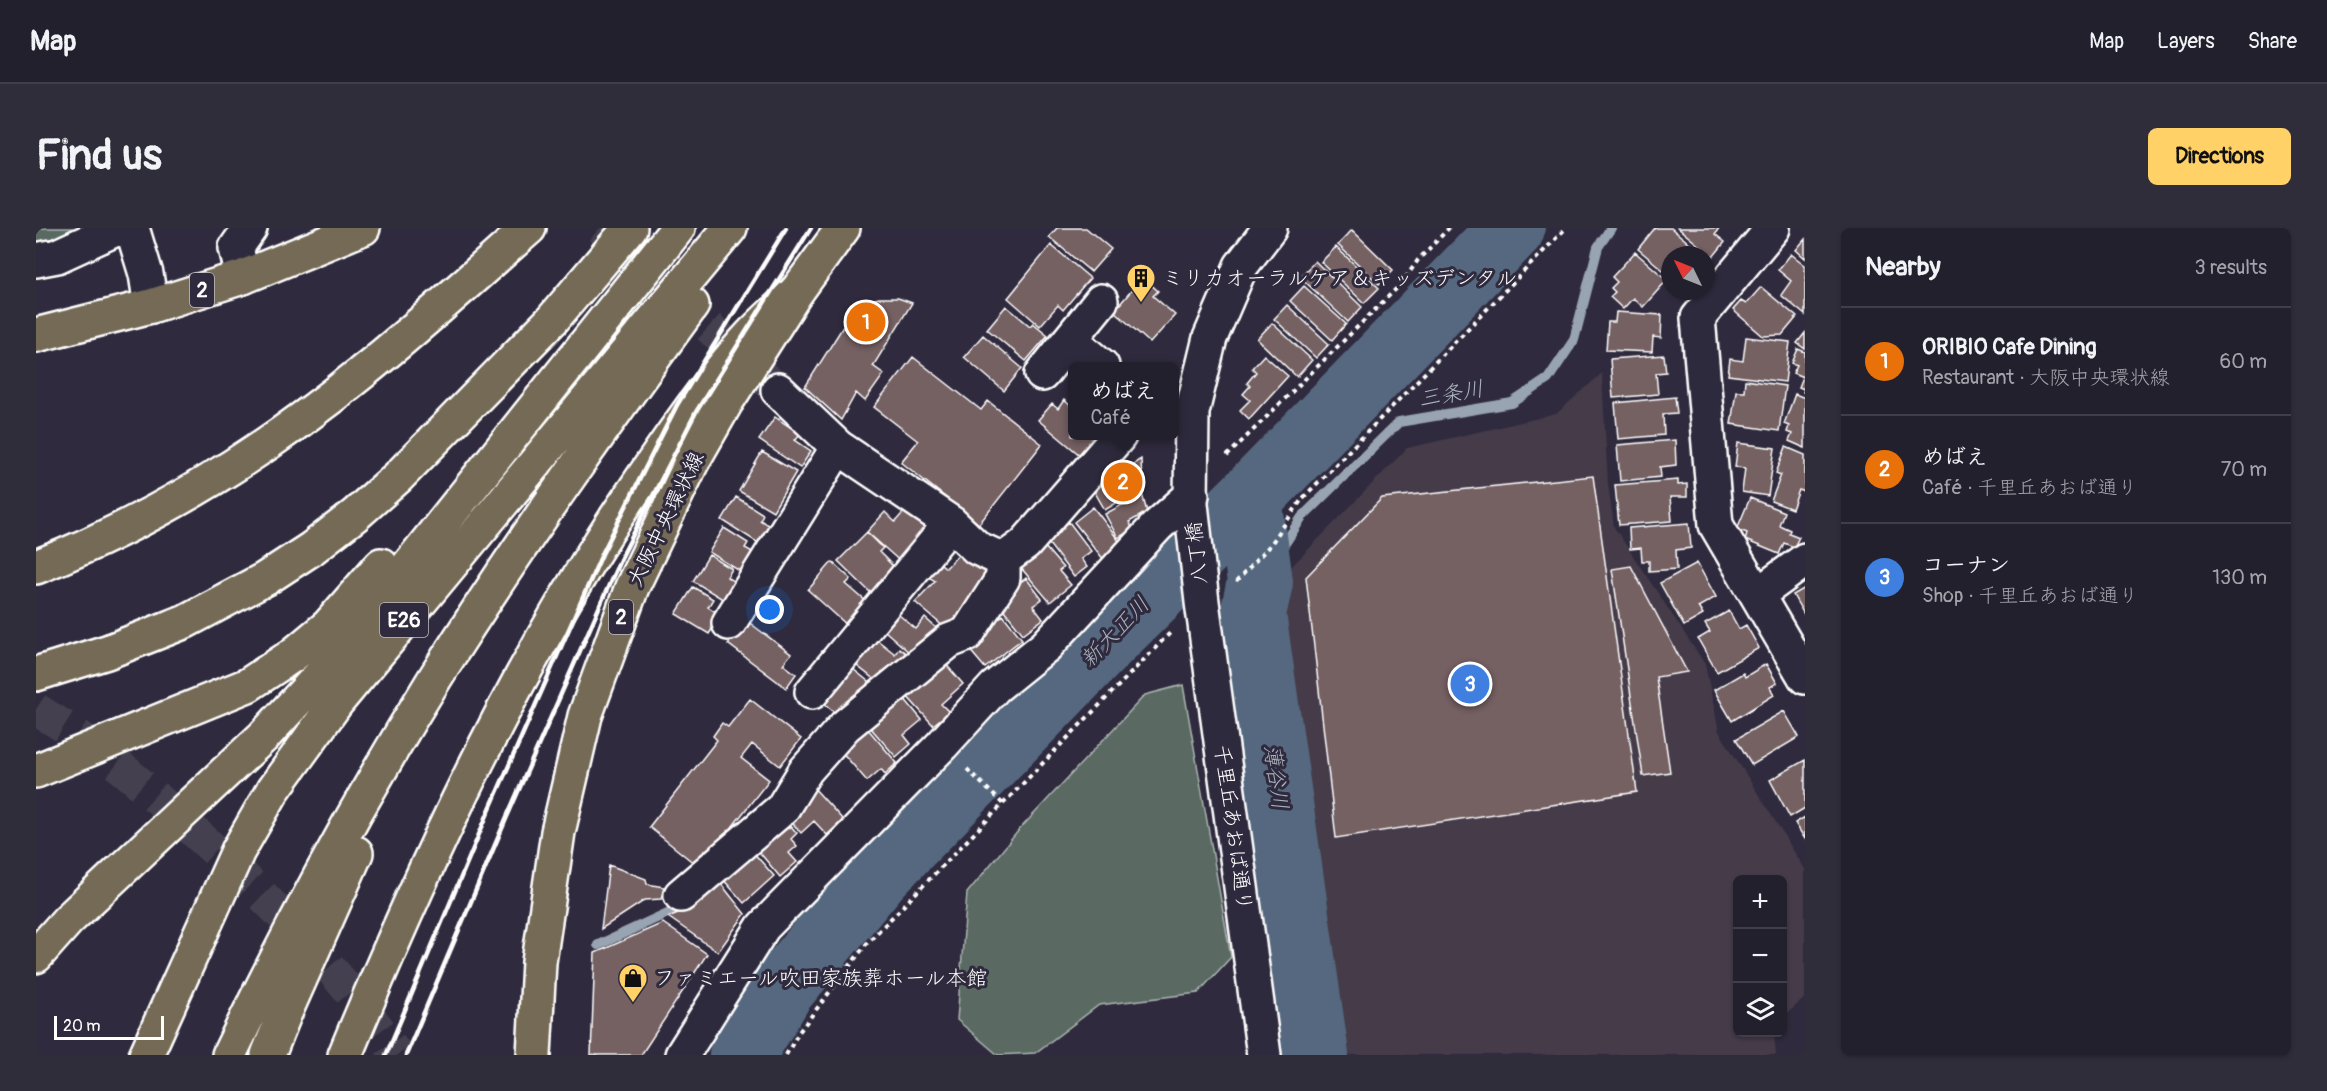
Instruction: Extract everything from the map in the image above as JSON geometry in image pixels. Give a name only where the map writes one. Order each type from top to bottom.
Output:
[{"type":"main road","name":"2","points":[[36,335],[151,306],[243,277],[363,228]]},
{"type":"main road","points":[[36,567],[106,536],[170,503],[295,424],[360,375],[529,228]]},
{"type":"main road","points":[[36,674],[148,638],[226,602],[274,573],[355,516],[398,477],[552,320],[630,228]]},
{"type":"main road","points":[[36,771],[248,685],[293,655],[328,626],[518,402],[677,228]]},
{"type":"main road","name":"E26","points":[[36,956],[68,920],[264,736],[326,669],[677,228]]},
{"type":"main road","name":"E26","points":[[146,1055],[233,861],[273,790],[336,703],[730,228]]},
{"type":"main road","points":[[229,1055],[278,954],[434,679],[482,604],[601,430],[748,228]]},
{"type":"main road","name":"大阪中央環状線","points":[[534,1055],[539,962],[558,832],[585,716],[632,587],[662,522],[725,404],[797,291],[843,228]]},
{"type":"main road","points":[[345,1055],[393,939],[464,789],[529,660],[645,473],[693,407],[751,336],[797,291]]},
{"type":"main road","points":[[268,1055],[434,679]]},
{"type":"street","points":[[36,260],[57,256],[118,228]]},
{"type":"street","points":[[132,228],[146,274],[151,306]]},
{"type":"street","points":[[243,277],[236,248],[250,228]]},
{"type":"street","points":[[682,1055],[763,927],[942,745],[995,687],[1046,646],[1157,526],[1192,499],[1183,411],[1210,338],[1241,266],[1270,228]]},
{"type":"street","points":[[1773,228],[1698,318],[1716,525],[1805,677]]},
{"type":"street","points":[[1042,374],[1101,301]]},
{"type":"street","points":[[1071,340],[1097,362]]},
{"type":"street","points":[[778,390],[838,447],[951,523],[978,548],[1003,560]]},
{"type":"street","points":[[1003,560],[1025,544],[1115,440]]},
{"type":"street","points":[[729,623],[838,447]]},
{"type":"street","name":"八丁橋","points":[[1192,499],[1202,602]]},
{"type":"street","points":[[812,692],[951,523]]},
{"type":"street","points":[[681,895],[782,809],[806,770],[845,726],[948,641],[967,634],[1003,578],[1003,560]]},
{"type":"street","points":[[1757,595],[1805,560]]},
{"type":"street","name":"千里丘あおば通り","points":[[1202,602],[1264,1055]]},
{"type":"path","points":[[1226,456],[1402,283],[1418,260],[1449,228]]},
{"type":"path","points":[[1234,584],[1271,544],[1302,499],[1566,228]]},
{"type":"path","points":[[786,1055],[800,1032],[867,942],[1173,630]]},
{"type":"path","points":[[942,745],[1003,804]]},
{"type":"shaded area","points":[[1602,373],[1608,483],[1614,527],[1705,664],[1719,731],[1805,869],[1805,998],[1787,1014],[1787,875],[1733,875],[1733,1037],[1774,1037],[1776,1055],[1338,1055],[1283,599],[1291,567],[1407,448],[1556,414]]},
{"type":"green space","points":[[36,228],[94,228],[36,248]]},
{"type":"green space","points":[[1183,685],[1231,957],[1198,993],[1099,1005],[1035,1053],[998,1055],[957,1020],[967,893],[1019,830],[1145,695]]},
{"type":"building","points":[[1057,228],[1086,228],[1111,249],[1091,272],[1049,237]]},
{"type":"building","points":[[1655,228],[1671,228],[1693,246],[1661,246],[1661,268],[1638,249]]},
{"type":"building","points":[[1678,228],[1719,228],[1715,234],[1725,242],[1715,254],[1715,246],[1700,246]]},
{"type":"building","points":[[1352,230],[1393,270],[1379,284],[1338,245]]},
{"type":"building","points":[[1805,239],[1805,258],[1796,250]]},
{"type":"building","points":[[1051,245],[1090,278],[1063,310],[1058,305],[1040,326],[1008,298]]},
{"type":"building","points":[[1336,247],[1379,288],[1364,303],[1321,262]]},
{"type":"building","points":[[1635,252],[1661,275],[1661,287],[1643,307],[1633,298],[1623,309],[1610,297],[1615,292],[1611,288],[1617,282],[1612,277]]},
{"type":"building","points":[[1791,254],[1805,265],[1805,315],[1781,295],[1791,281],[1778,270]]},
{"type":"building","points":[[1315,261],[1362,307],[1348,322],[1300,277]]},
{"type":"building","name":"ミリカオーラルケア＆キッズデンタル","points":[[1143,277],[1158,291],[1153,296],[1175,315],[1150,343],[1114,311]]},
{"type":"building","points":[[1304,286],[1346,324],[1332,340],[1290,301]]},
{"type":"building","points":[[1761,287],[1797,317],[1782,335],[1763,336],[1733,310],[1741,301],[1746,304]]},
{"type":"building","points":[[879,298],[898,298],[912,303],[873,366],[884,374],[865,401],[856,393],[841,420],[805,387],[849,317],[862,303]]},
{"type":"building","points":[[1287,305],[1329,344],[1316,358],[1274,319]]},
{"type":"building","points":[[1006,306],[1030,326],[1033,323],[1048,335],[1026,361],[987,329]]},
{"type":"building","points":[[1616,312],[1662,315],[1661,338],[1653,337],[1652,352],[1606,350],[1608,322],[1615,322]]},
{"type":"building","points":[[1272,323],[1312,360],[1297,377],[1257,339]]},
{"type":"building","points":[[1805,333],[1805,349],[1797,343]]},
{"type":"building","points":[[983,335],[1022,368],[1004,391],[964,357]]},
{"type":"building","points":[[1746,337],[1790,342],[1785,382],[1728,375],[1730,359],[1743,361]]},
{"type":"building","points":[[1798,349],[1805,352],[1805,393],[1804,389],[1799,387],[1803,377],[1793,373],[1797,365],[1792,363]]},
{"type":"building","points":[[1264,355],[1288,376],[1249,419],[1240,410],[1250,400],[1243,394],[1250,386],[1247,383],[1256,372],[1252,368]]},
{"type":"building","points":[[1664,355],[1666,372],[1656,373],[1658,394],[1613,398],[1610,359]]},
{"type":"building","points":[[913,357],[981,410],[988,401],[1042,444],[979,524],[901,462],[918,441],[874,407]]},
{"type":"building","points":[[1745,380],[1785,386],[1779,431],[1731,424],[1736,391],[1744,391]]},
{"type":"building","points":[[1795,394],[1805,398],[1805,448],[1789,441],[1792,434],[1787,432],[1789,426],[1784,424]]},
{"type":"building","points":[[1675,397],[1677,413],[1663,414],[1664,435],[1618,439],[1615,403]]},
{"type":"building","points":[[1064,400],[1068,404],[1068,440],[1095,440],[1081,456],[1038,420],[1052,404],[1058,409]]},
{"type":"building","points":[[775,417],[800,434],[795,440],[811,451],[800,468],[759,440]]},
{"type":"building","points":[[1675,440],[1676,465],[1660,467],[1661,477],[1620,481],[1617,445]]},
{"type":"building","points":[[1738,443],[1775,448],[1768,496],[1742,492],[1745,468],[1735,467]]},
{"type":"building","points":[[1786,447],[1805,455],[1805,492],[1799,490],[1792,509],[1771,501],[1781,475],[1776,473]]},
{"type":"building","points":[[762,452],[796,472],[773,511],[739,491]]},
{"type":"building","points":[[1141,459],[1142,487],[1105,510],[1093,489]]},
{"type":"building","points":[[1593,476],[1637,792],[1336,838],[1306,577],[1382,498]]},
{"type":"building","points":[[1678,480],[1678,485],[1687,484],[1687,497],[1670,497],[1672,521],[1619,525],[1615,485]]},
{"type":"building","points":[[1142,494],[1147,512],[1129,522],[1133,529],[1118,538],[1105,514]]},
{"type":"building","points":[[736,497],[763,514],[760,520],[774,529],[763,546],[722,520]]},
{"type":"building","points":[[1750,498],[1784,512],[1779,525],[1799,537],[1794,547],[1784,543],[1779,554],[1745,540],[1747,533],[1737,529]]},
{"type":"building","points":[[1093,507],[1123,546],[1104,560],[1074,522]]},
{"type":"building","points":[[907,508],[933,531],[903,564],[867,532],[885,512],[895,522]]},
{"type":"building","points":[[1069,522],[1091,551],[1081,559],[1087,567],[1074,577],[1046,540]]},
{"type":"building","points":[[1689,523],[1691,548],[1676,550],[1677,569],[1649,571],[1649,561],[1642,561],[1641,548],[1630,549],[1629,528]]},
{"type":"building","points":[[724,528],[748,543],[745,548],[758,555],[746,575],[709,552]]},
{"type":"building","points":[[867,532],[883,548],[879,552],[897,570],[873,595],[838,561]]},
{"type":"building","points":[[1045,547],[1063,568],[1059,571],[1071,585],[1050,602],[1021,568]]},
{"type":"building","points":[[959,554],[972,566],[975,563],[995,581],[945,628],[915,602],[935,581],[929,577],[941,564],[946,568]]},
{"type":"building","points":[[709,555],[732,569],[727,577],[740,586],[729,603],[693,581]]},
{"type":"building","points":[[832,562],[851,579],[846,584],[868,603],[848,626],[808,590]]},
{"type":"building","points":[[1697,563],[1716,597],[1698,607],[1703,615],[1684,626],[1660,583]]},
{"type":"building","points":[[1631,566],[1687,672],[1656,677],[1670,772],[1643,776],[1612,569]]},
{"type":"building","points":[[1026,578],[1042,599],[1033,606],[1043,619],[1023,634],[1000,605],[1015,593],[1012,589]]},
{"type":"building","points":[[693,587],[713,599],[708,607],[721,615],[709,634],[676,614]]},
{"type":"building","points":[[1805,588],[1805,616],[1793,595]]},
{"type":"building","points":[[1729,611],[1739,629],[1746,625],[1759,648],[1717,672],[1698,639],[1710,632],[1705,624]]},
{"type":"building","points":[[899,615],[916,629],[925,618],[943,634],[919,661],[885,631]]},
{"type":"building","points":[[1003,615],[1022,639],[985,668],[969,649],[985,637],[982,633]]},
{"type":"building","points":[[746,620],[791,654],[783,664],[796,674],[786,688],[728,644]]},
{"type":"building","points":[[876,639],[895,654],[899,648],[914,659],[884,687],[856,665]]},
{"type":"building","points":[[943,661],[963,684],[941,704],[949,712],[933,725],[905,694]]},
{"type":"building","points":[[1766,664],[1777,683],[1770,687],[1774,695],[1732,721],[1714,690],[1743,673],[1745,677]]},
{"type":"building","points":[[853,669],[879,690],[845,722],[824,703]]},
{"type":"building","points":[[903,697],[922,720],[904,735],[911,744],[896,757],[869,726]]},
{"type":"building","points":[[750,699],[801,739],[780,766],[752,744],[741,758],[769,780],[700,868],[649,827],[717,740],[713,736],[722,723],[728,727]]},
{"type":"building","points":[[1784,711],[1799,737],[1752,765],[1736,739]]},
{"type":"building","points":[[867,728],[897,763],[885,774],[881,769],[867,781],[841,751]]},
{"type":"building","points":[[1805,760],[1805,808],[1790,817],[1770,780]]},
{"type":"building","points":[[813,787],[843,820],[827,835],[814,821],[801,833],[787,817]]},
{"type":"building","points":[[1805,817],[1805,839],[1795,823]]},
{"type":"building","points":[[785,820],[797,833],[791,839],[797,846],[789,853],[797,862],[780,877],[755,847]]},
{"type":"building","points":[[752,851],[774,876],[744,903],[722,878]]},
{"type":"building","points":[[609,865],[646,879],[647,884],[664,887],[661,899],[645,900],[601,929]]},
{"type":"building","points":[[718,880],[745,914],[718,952],[668,917],[688,909]]},
{"type":"building","name":"ファミエール吹田家族葬ホール本館","points":[[663,923],[707,954],[641,1055],[591,1055],[595,953]]},
{"type":"waterway","name":"新大正川","points":[[742,1055],[782,989],[877,875],[1107,639],[1249,499],[1512,228]]},
{"type":"waterway","name":"三条川","points":[[1260,582],[1302,517],[1399,422],[1512,403],[1548,379],[1574,340],[1598,247],[1611,228]]},
{"type":"waterway","name":"薄谷川","points":[[1249,499],[1260,582],[1253,614],[1316,1055]]},
{"type":"waterway","points":[[598,945],[687,904]]},
{"type":"tunnel","points":[[600,228],[778,390]]},
{"type":"tunnel","points":[[36,709],[77,735],[128,773],[252,886],[329,967],[353,995],[397,1055]]},
{"type":"railway","points":[[386,1055],[488,813],[602,554],[677,405],[786,228]]},
{"type":"railway","points":[[406,1055],[506,819],[620,560],[696,412],[811,228]]},
{"type":"place","name":"ミリカオーラルケア＆キッズデンタル","points":[[1141,304]]},
{"type":"place","name":"ORIBIO Cafe Dining","points":[[866,322]]},
{"type":"place","name":"めばえ","points":[[1123,482]]},
{"type":"place","name":"コーナン","points":[[1470,684]]},
{"type":"place","name":"ファミエール吹田家族葬ホール本館","points":[[633,1004]]}]
